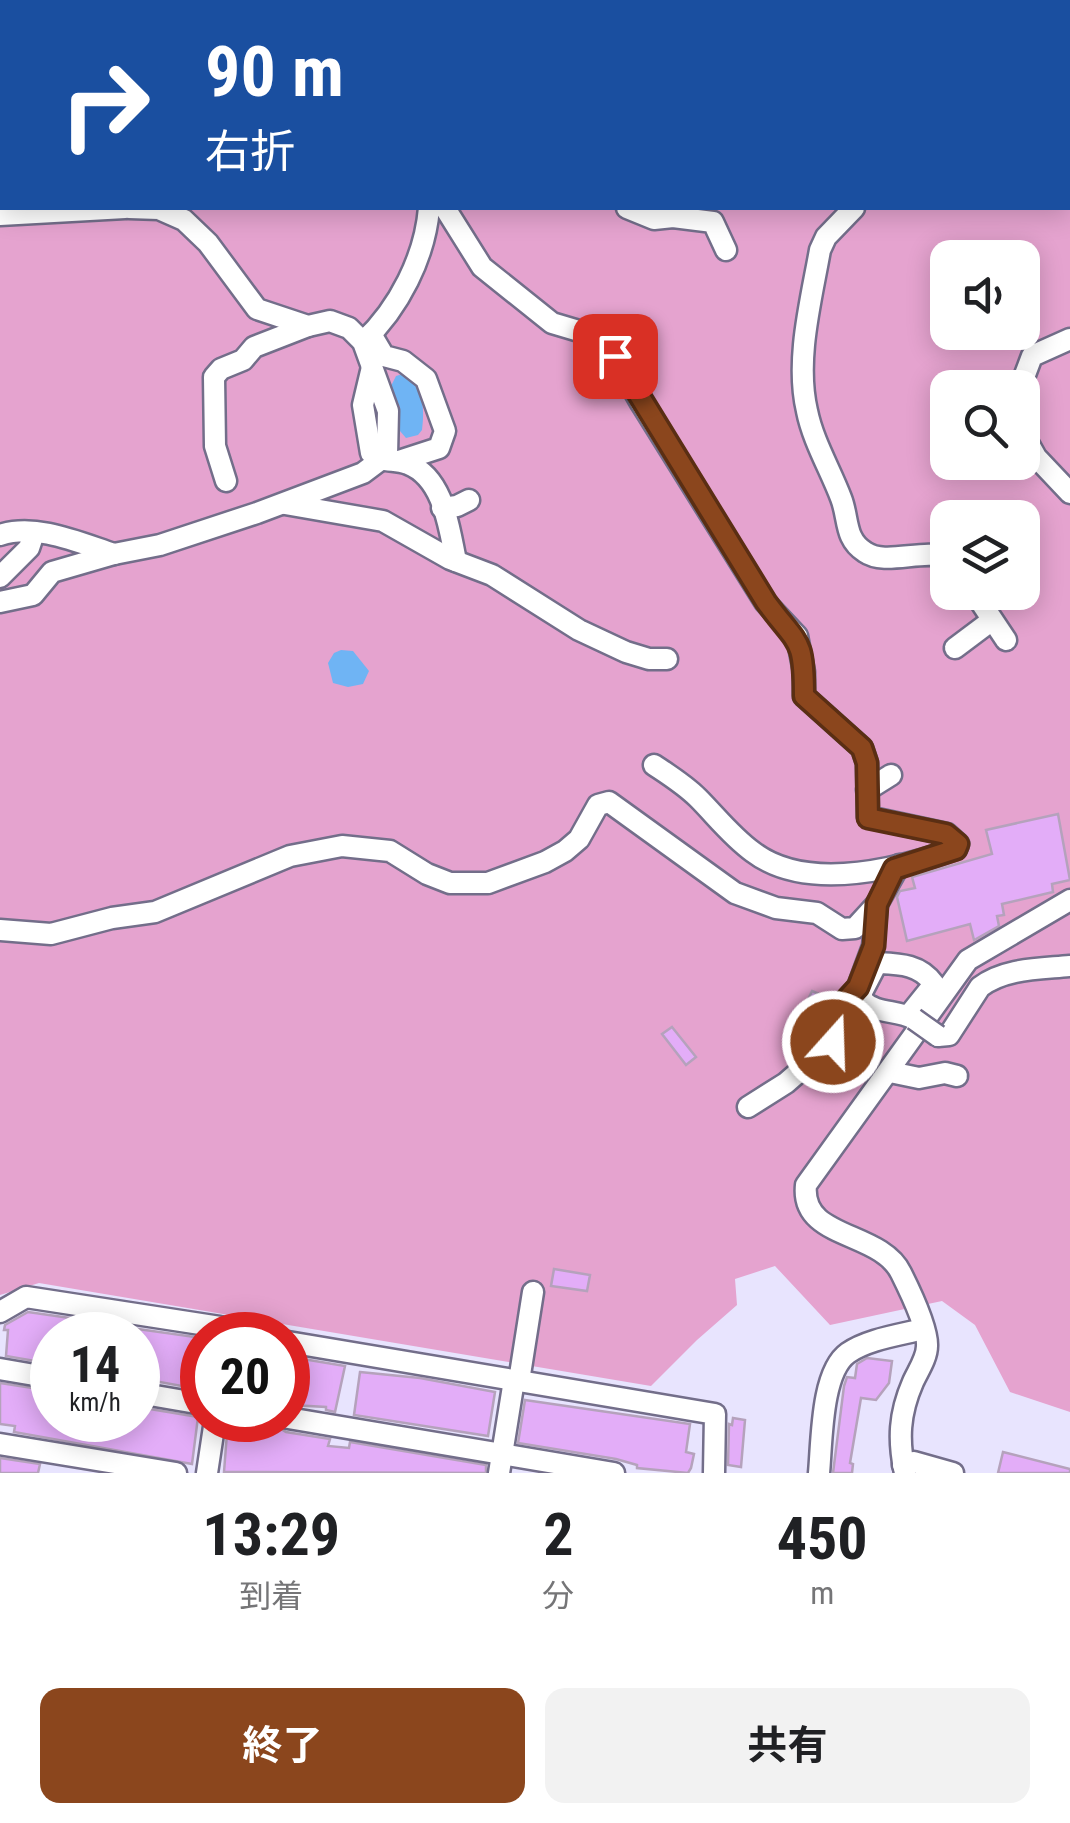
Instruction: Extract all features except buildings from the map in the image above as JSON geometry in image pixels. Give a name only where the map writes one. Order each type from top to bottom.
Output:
[{"type":"street","points":[[0,215],[91,210]]},
{"type":"street","points":[[160,210],[184,220],[208,243],[257,309],[308,326]]},
{"type":"street","points":[[390,461],[388,411],[367,338],[413,270],[422,248],[429,210]]},
{"type":"street","points":[[446,210],[488,272],[552,323],[588,334],[625,369],[641,402],[766,602],[796,636],[801,650],[804,696],[862,748],[867,763],[868,818],[946,834],[958,844],[956,849],[932,858],[833,875],[773,862],[745,846],[695,795],[654,765]]},
{"type":"street","points":[[632,210],[654,219],[673,212],[713,222],[726,250]]},
{"type":"street","points":[[852,210],[826,236],[820,250],[804,364],[807,413],[842,501],[849,536],[868,555],[884,558],[930,554]]},
{"type":"street","points":[[0,602],[33,595],[52,572],[160,545],[390,461],[439,448],[445,431],[426,380],[403,361],[384,356],[367,338],[337,321],[308,326],[254,347],[243,360],[221,370],[214,378],[215,446],[226,482]]},
{"type":"street","points":[[1027,370],[1032,356],[1070,339]]},
{"type":"street","points":[[390,461],[410,464],[431,480],[456,561]]},
{"type":"street","points":[[1040,461],[1070,493]]},
{"type":"street","points":[[442,508],[469,500]]},
{"type":"street","points":[[280,504],[383,521],[456,561],[492,575],[579,630],[649,659],[666,659]]},
{"type":"street","points":[[0,535],[34,533],[66,538],[114,554]]},
{"type":"street","points":[[0,577],[29,548],[34,533]]},
{"type":"street","points":[[985,610],[1006,640]]},
{"type":"street","points":[[955,648],[991,621]]},
{"type":"street","points":[[866,790],[891,774]]},
{"type":"street","points":[[0,930],[51,934],[112,918],[155,912],[290,856],[342,846],[390,852],[427,874],[458,885],[488,883],[546,862],[565,850],[579,838],[598,805],[609,802],[735,893],[776,908],[816,914],[835,927],[862,930],[874,946]]},
{"type":"street","points":[[855,928],[877,904],[899,865]]},
{"type":"street","points":[[954,1473],[914,1462],[904,1469],[900,1420],[926,1353],[923,1328],[896,1263],[874,1246],[815,1219],[806,1204],[806,1184],[968,960],[1070,900]]},
{"type":"street","points":[[748,1107],[786,1083],[833,1042],[846,1000],[858,987],[874,946],[877,904]]},
{"type":"street","points":[[968,960],[980,987]]},
{"type":"street","points":[[911,1017],[938,1036],[949,1035],[980,987],[997,977],[1020,978],[1070,966]]},
{"type":"street","points":[[890,1072],[920,1078],[946,1073],[957,1076]]},
{"type":"street","points":[[500,1464],[533,1292]]},
{"type":"street","points":[[0,1312],[26,1297],[180,1322]]},
{"type":"street","points":[[819,1473],[829,1382],[838,1362],[856,1348],[923,1328]]},
{"type":"street","points":[[310,1346],[715,1414],[714,1473]]},
{"type":"street","points":[[0,1370],[30,1375]]},
{"type":"street","points":[[310,1423],[500,1464],[614,1473]]},
{"type":"street","points":[[207,1473],[212,1442]]},
{"type":"street","points":[[0,1444],[176,1473]]},
{"type":"shaded area","points":[[0,210],[1070,210],[1070,1412],[1010,1392],[975,1325],[942,1301],[830,1325],[775,1266],[735,1279],[737,1305],[651,1386],[310,1329],[310,1312],[211,1312],[39,1283],[0,1295]]},
{"type":"water","points":[[406,373],[422,399],[423,414],[422,430],[406,438],[400,431],[400,407],[390,388],[396,376]]},
{"type":"water","points":[[341,650],[353,651],[369,671],[363,684],[348,687],[333,683],[328,663]]},
{"type":"route","points":[[615,356],[766,602],[796,636],[804,672],[804,696],[862,748],[867,763],[868,818],[946,834],[958,844],[956,849],[894,869],[877,904],[874,946],[858,987],[846,1000],[833,1042]]}]
